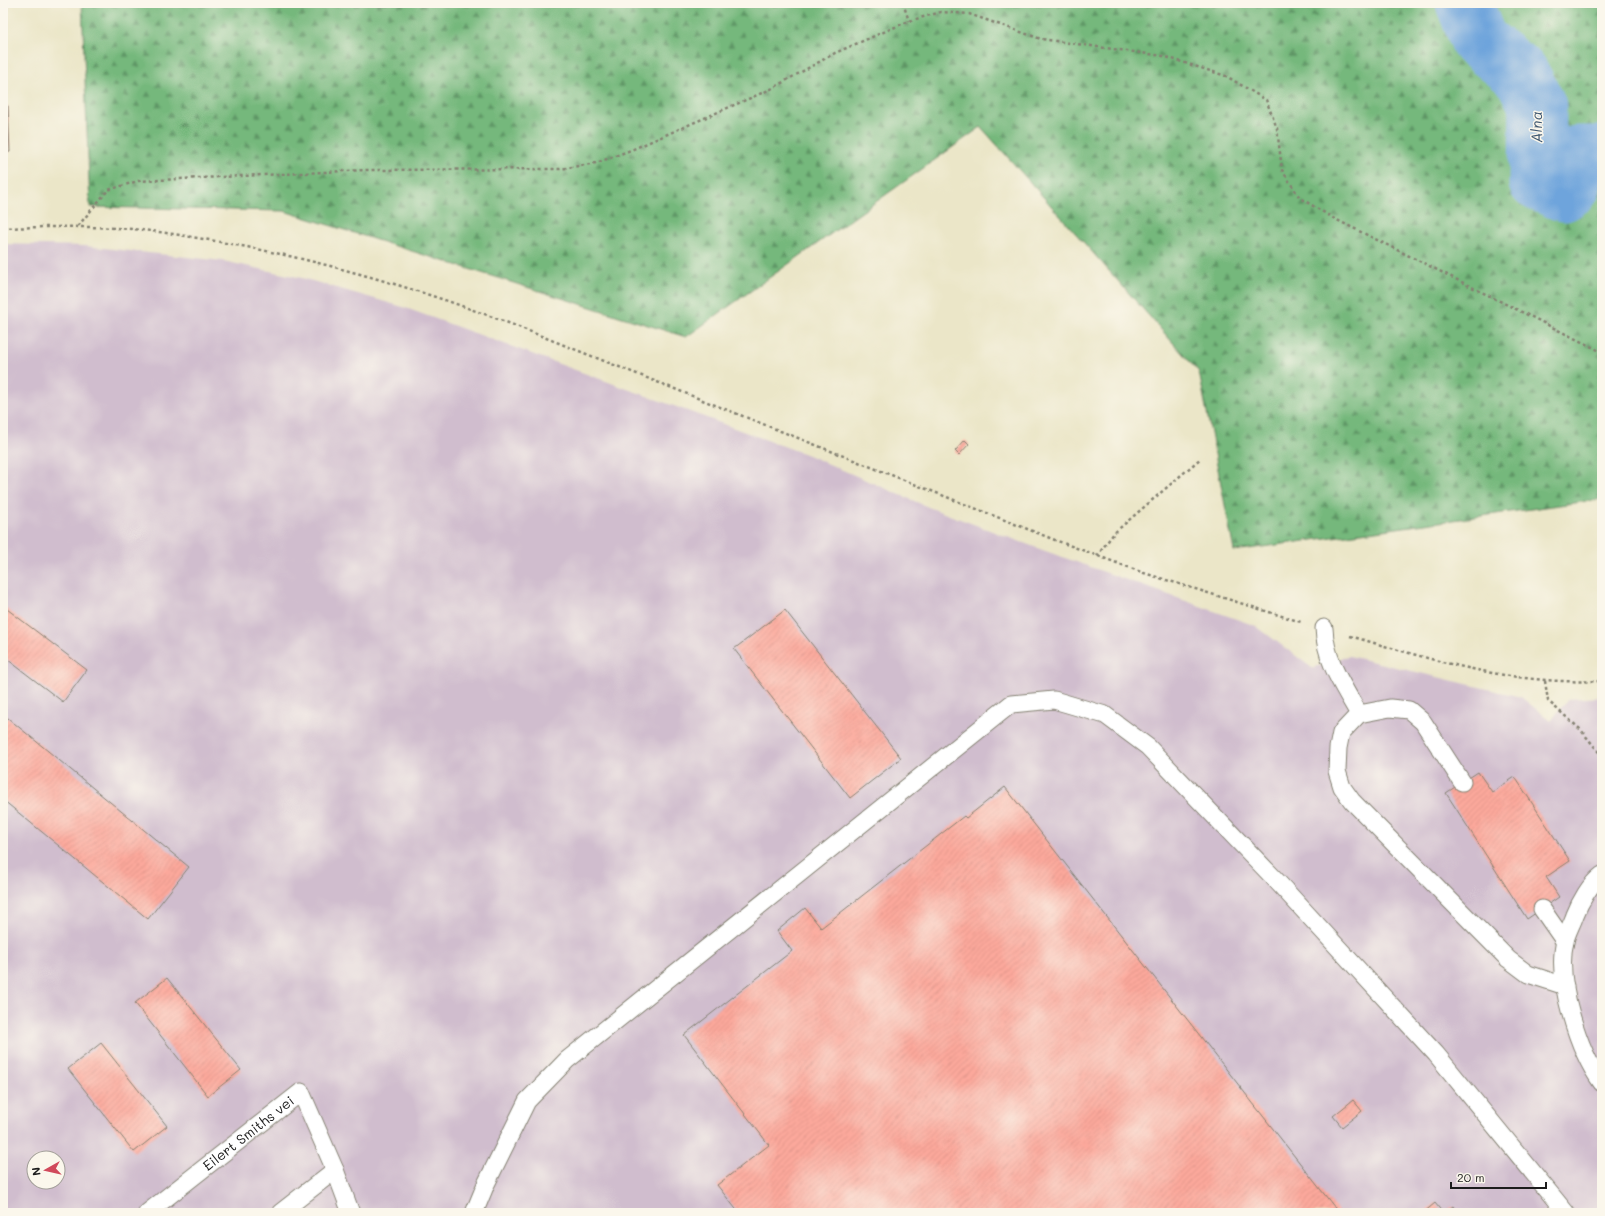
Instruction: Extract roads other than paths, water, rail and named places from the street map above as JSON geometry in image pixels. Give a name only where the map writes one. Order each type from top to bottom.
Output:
[{"type":"lane","points":[[1324,628],[1325,645],[1330,661],[1359,714]]},
{"type":"lane","points":[[474,1213],[486,1184],[527,1101],[566,1060],[1011,704],[1054,700],[1105,715],[1148,747],[1273,877],[1436,1054],[1566,1213]]},
{"type":"lane","points":[[1462,782],[1423,722],[1409,710],[1390,708],[1359,714],[1341,732],[1338,748],[1337,771],[1342,787],[1352,801],[1416,864],[1508,959],[1528,974],[1565,986]]},
{"type":"lane","points":[[1602,875],[1580,902],[1565,942],[1565,986],[1571,1016],[1580,1044],[1602,1083]]},
{"type":"lane","points":[[1542,909],[1565,942]]},
{"type":"lane","name":"Eilert Smiths vei","points":[[147,1213],[301,1092],[336,1170],[351,1213]]},
{"type":"lane","points":[[280,1213],[336,1170]]},
{"type":"waterway","name":"Alna","points":[[1464,3],[1479,41],[1521,74],[1538,106],[1537,182],[1563,193],[1572,187],[1577,154],[1602,154]]}]
